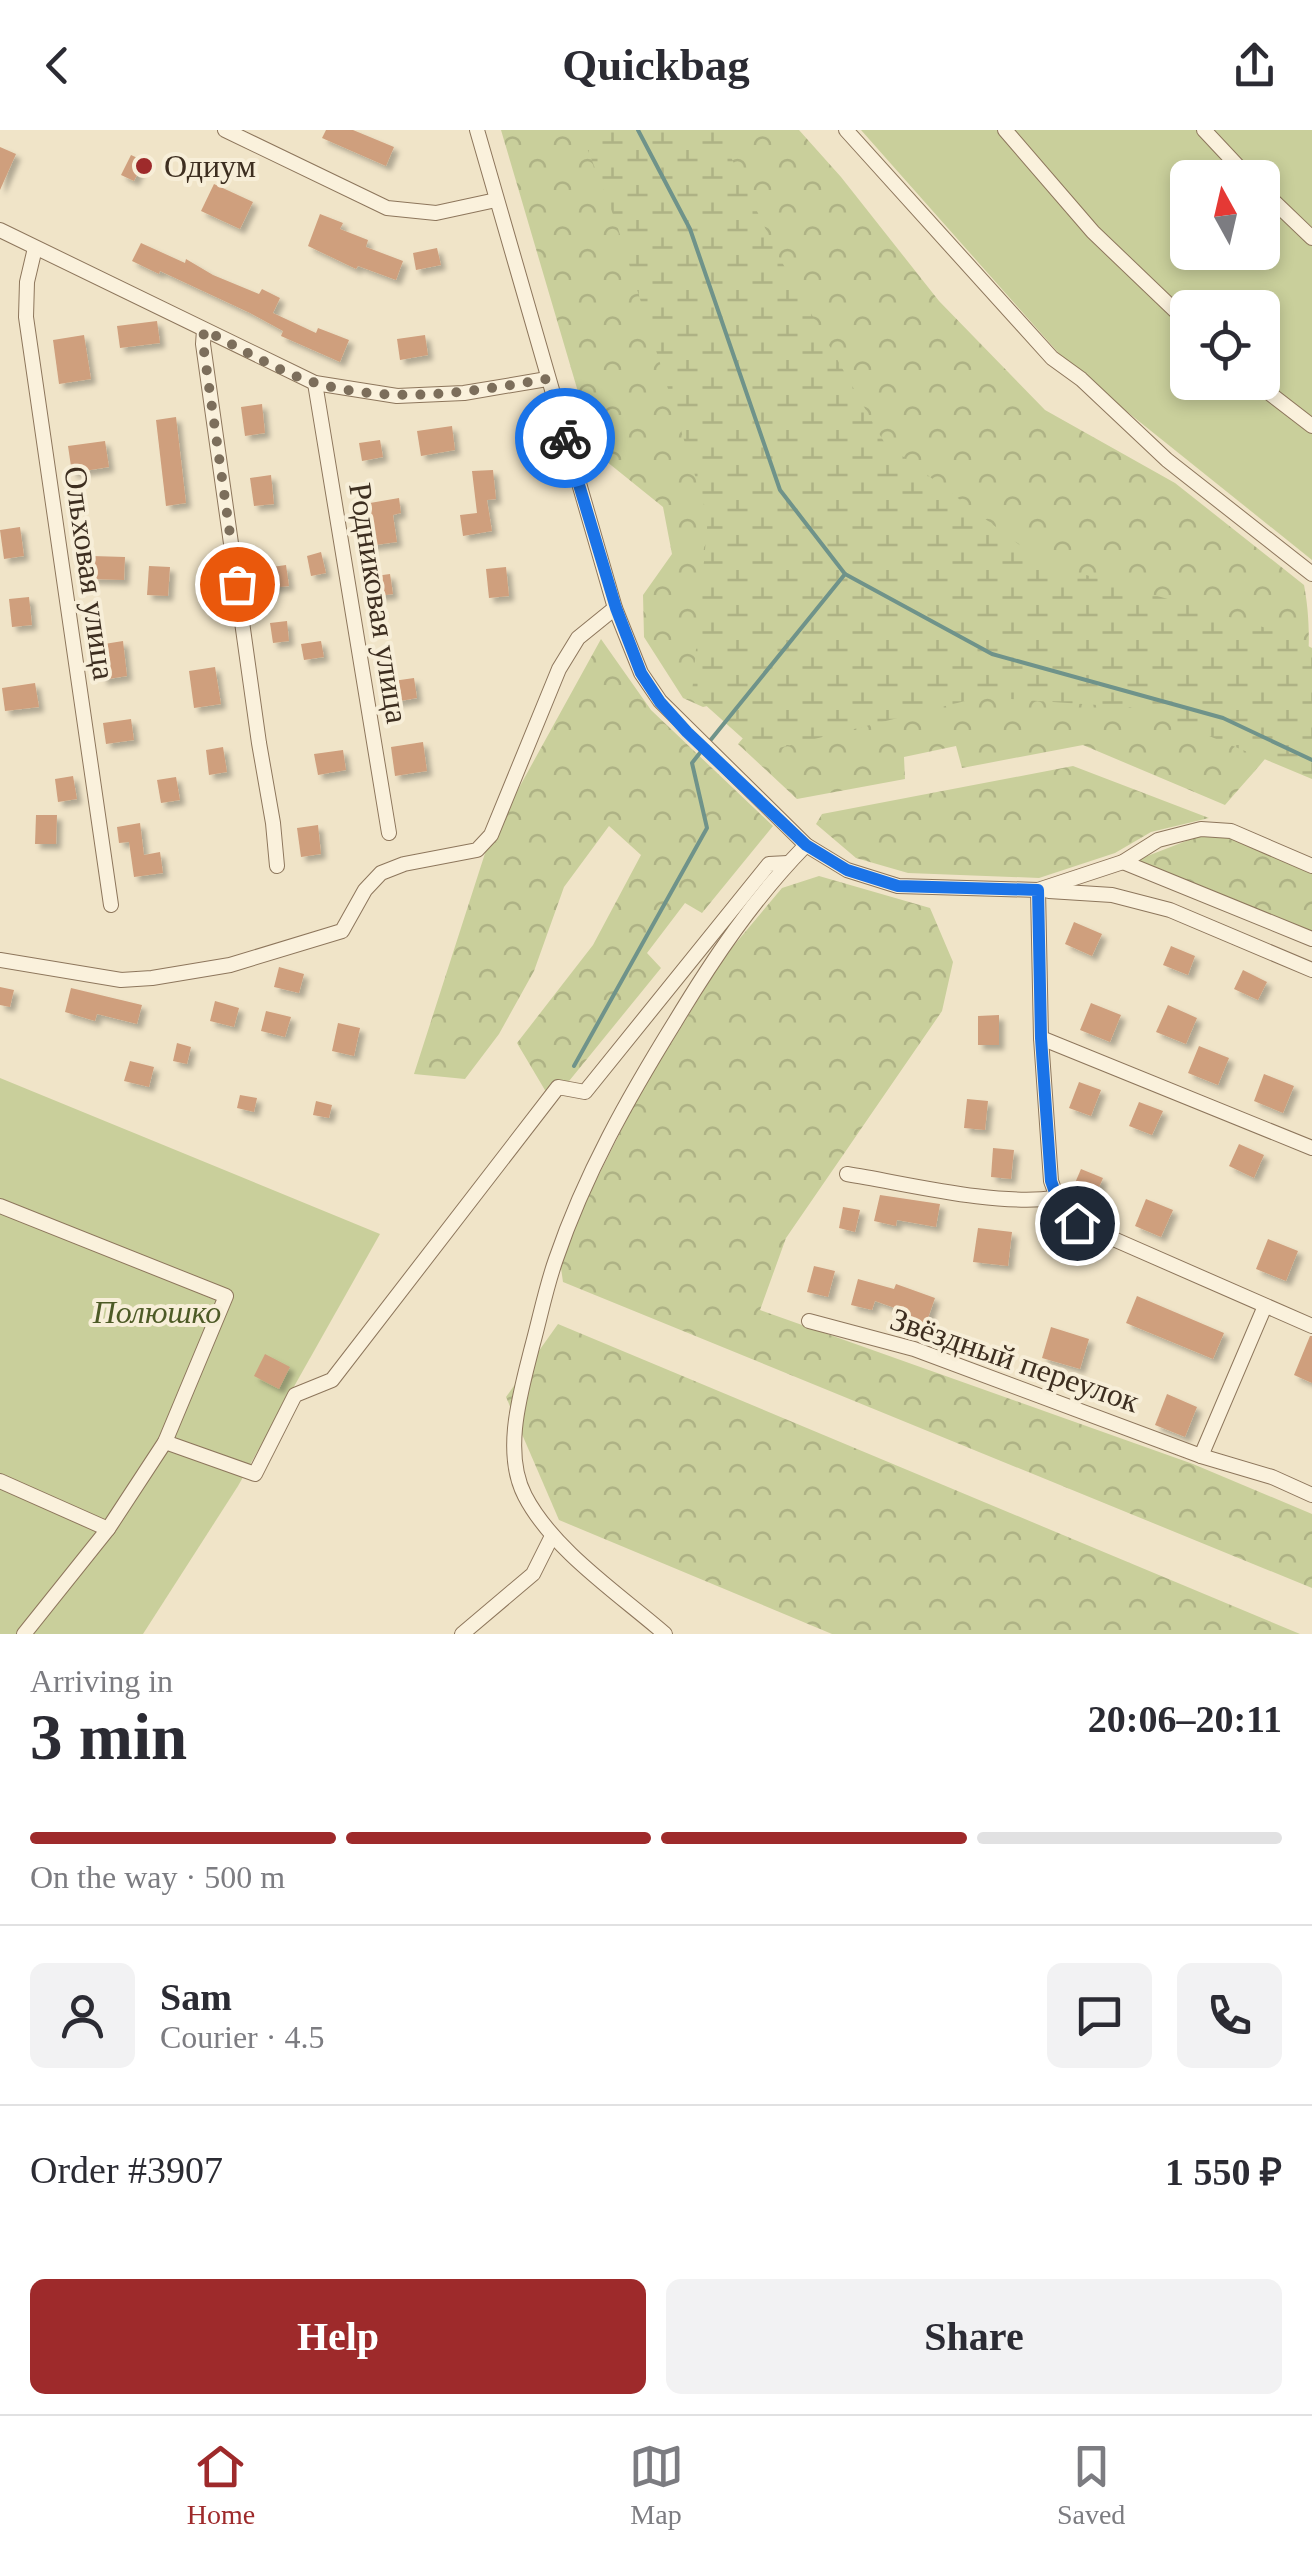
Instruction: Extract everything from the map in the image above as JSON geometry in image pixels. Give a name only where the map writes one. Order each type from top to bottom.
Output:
[{"type":"street","points":[[225,130],[387,208],[436,213],[496,200]]},
{"type":"street","points":[[477,130],[616,608],[641,673],[687,732],[806,845],[847,870],[898,886],[1112,895],[1170,910],[1312,970]]},
{"type":"street","points":[[846,130],[1052,358],[1166,460],[1312,574]]},
{"type":"street","points":[[1004,130],[1093,232],[1170,306]]},
{"type":"street","points":[[1204,130],[1233,160]]},
{"type":"street","points":[[1280,207],[1312,238]]},
{"type":"street","points":[[0,230],[314,383],[397,396],[464,393],[547,379]]},
{"type":"street","name":"Ольховая улица","points":[[35,248],[26,317],[111,905]]},
{"type":"street","points":[[204,330],[277,866]]},
{"type":"street","name":"Родниковая улица","points":[[314,383],[389,833]]},
{"type":"street","points":[[1279,400],[1312,426]]},
{"type":"street","points":[[0,960],[121,980],[152,978],[230,965],[342,931],[365,890],[381,873],[404,864],[476,850],[491,835],[559,669],[578,638],[616,608]]},
{"type":"street","points":[[1038,890],[1123,862],[1158,840],[1201,829],[1231,832],[1312,866]]},
{"type":"street","points":[[664,1634],[552,1536],[523,1493],[515,1451],[514,1416],[554,1263],[574,1209],[620,1111],[713,959],[806,845]]},
{"type":"street","points":[[1123,862],[1312,939]]},
{"type":"street","points":[[165,1442],[255,1474],[294,1395],[332,1380],[558,1087],[585,1092],[769,864],[788,863]]},
{"type":"street","points":[[1038,890],[1048,1153],[1055,1198],[1062,1212],[1077,1223],[1312,1326]]},
{"type":"street","points":[[1041,1038],[1312,1148]]},
{"type":"street","points":[[847,1174],[962,1193],[1055,1198]]},
{"type":"street","points":[[0,1206],[226,1296],[165,1442],[108,1529],[24,1634]]},
{"type":"street","points":[[1201,1456],[1265,1306]]},
{"type":"street","name":"Звёздный переулок","points":[[809,1322],[933,1355],[1201,1456],[1272,1477],[1312,1495]]},
{"type":"street","points":[[0,1480],[108,1529]]},
{"type":"street","points":[[462,1634],[533,1574],[552,1536]]},
{"type":"green space","points":[[501,130],[614,130],[667,242],[737,699],[703,707],[683,698],[644,637],[643,595],[672,554],[663,507],[596,453]]},
{"type":"green space","points":[[580,130],[718,130],[779,257],[884,442],[1042,562],[1280,632],[1312,648],[1312,779],[1142,708],[981,697],[759,753],[692,693],[708,517],[616,222]]},
{"type":"green space","points":[[680,130],[799,130],[939,301],[1045,410],[1175,483],[1304,585],[1308,658],[1297,712],[1274,747],[1225,805],[1083,745],[962,768],[956,746],[904,757],[905,779],[797,799],[738,744],[793,679]]},
{"type":"green space","points":[[861,130],[1312,130],[1312,560],[1070,366]]},
{"type":"green space","points":[[601,639],[651,710],[773,826],[702,913],[685,903],[647,953],[661,968],[552,1102],[517,1043],[593,945],[641,855],[609,826],[564,887],[534,971],[499,1034],[465,1079],[414,1074],[488,844]]},
{"type":"green space","points":[[1073,766],[1209,818],[1151,832],[1115,853],[1039,878],[908,873],[856,858],[816,824],[822,814]]},
{"type":"green space","points":[[1199,836],[1234,838],[1312,873],[1312,931],[1137,860]]},
{"type":"green space","points":[[819,876],[930,908],[953,962],[942,1011],[786,1238],[760,1310],[1193,1464],[1312,1514],[1312,1588],[563,1282],[559,1254],[639,1095],[725,956],[782,888]]},
{"type":"green space","name":"Полюшко","points":[[0,1078],[380,1234],[238,1486],[143,1634],[0,1634]]},
{"type":"green space","points":[[558,1324],[1300,1634],[832,1634],[559,1520],[506,1397]]},
{"type":"building","points":[[326,130],[353,130],[394,147],[386,166],[322,138]]},
{"type":"building","points":[[0,147],[16,154],[0,190]]},
{"type":"building","points":[[131,155],[144,161],[134,181],[121,175]]},
{"type":"building","points":[[214,184],[253,202],[240,229],[201,211]]},
{"type":"building","points":[[320,214],[343,223],[340,229],[368,240],[366,247],[403,261],[396,280],[358,266],[356,269],[308,246]]},
{"type":"building","points":[[141,243],[185,263],[186,259],[259,294],[262,289],[280,298],[273,313],[316,333],[318,328],[349,340],[340,362],[281,336],[283,331],[250,313],[132,261]]},
{"type":"building","points":[[437,248],[441,265],[416,270],[413,253]]},
{"type":"building","points":[[157,321],[160,343],[120,348],[117,326]]},
{"type":"building","points":[[84,335],[91,379],[59,384],[53,340]]},
{"type":"building","points":[[425,335],[428,355],[400,360],[397,339]]},
{"type":"building","points":[[262,404],[265,433],[245,436],[241,407]]},
{"type":"building","points":[[176,417],[186,503],[166,506],[156,420]]},
{"type":"building","points":[[452,426],[455,450],[421,456],[417,431]]},
{"type":"building","points":[[380,440],[383,457],[362,461],[359,443]]},
{"type":"building","points":[[105,441],[109,467],[72,473],[68,446]]},
{"type":"building","points":[[493,470],[496,499],[487,500],[492,531],[463,536],[460,515],[477,513],[472,471]]},
{"type":"building","points":[[271,475],[274,504],[254,506],[250,478]]},
{"type":"building","points":[[399,498],[401,513],[393,515],[397,542],[368,546],[365,526],[373,525],[370,503]]},
{"type":"building","points":[[20,527],[24,556],[4,559],[0,530]]},
{"type":"building","points":[[321,552],[326,573],[311,576],[307,556]]},
{"type":"building","points":[[92,556],[125,557],[124,580],[91,579]]},
{"type":"building","points":[[286,565],[289,586],[260,589],[258,569]]},
{"type":"building","points":[[149,566],[170,567],[168,596],[147,595]]},
{"type":"building","points":[[506,567],[509,596],[489,598],[486,569]]},
{"type":"building","points":[[390,574],[393,594],[364,598],[361,578]]},
{"type":"building","points":[[29,597],[32,625],[12,627],[9,599]]},
{"type":"building","points":[[287,621],[289,641],[273,643],[270,623]]},
{"type":"building","points":[[123,641],[127,676],[102,680],[98,645]]},
{"type":"building","points":[[321,641],[324,657],[304,660],[301,644]]},
{"type":"building","points":[[215,667],[221,704],[194,708],[189,671]]},
{"type":"building","points":[[414,678],[417,698],[389,703],[386,682]]},
{"type":"building","points":[[35,683],[39,707],[5,711],[2,688]]},
{"type":"building","points":[[131,719],[134,740],[106,744],[103,723]]},
{"type":"building","points":[[423,742],[427,771],[395,776],[391,747]]},
{"type":"building","points":[[223,747],[227,772],[209,775],[206,750]]},
{"type":"building","points":[[343,750],[346,770],[318,775],[314,754]]},
{"type":"building","points":[[73,776],[77,799],[58,802],[55,779]]},
{"type":"building","points":[[176,777],[180,800],[161,803],[157,780]]},
{"type":"building","points":[[36,815],[57,815],[56,844],[35,844]]},
{"type":"building","points":[[140,823],[144,855],[160,852],[163,873],[134,877],[129,842],[119,843],[117,827]]},
{"type":"building","points":[[318,825],[321,854],[301,857],[297,828]]},
{"type":"building","points":[[1074,922],[1102,934],[1092,956],[1065,944]]},
{"type":"building","points":[[1171,946],[1195,956],[1188,975],[1163,965]]},
{"type":"building","points":[[279,967],[304,974],[299,993],[274,987]]},
{"type":"building","points":[[1243,970],[1267,982],[1258,1000],[1234,989]]},
{"type":"building","points":[[0,987],[14,990],[10,1007],[0,1005]]},
{"type":"building","points":[[71,988],[142,1005],[137,1024],[97,1014],[95,1021],[65,1012]]},
{"type":"building","points":[[215,1001],[239,1008],[234,1027],[210,1021]]},
{"type":"building","points":[[1091,1003],[1121,1015],[1110,1042],[1080,1030]]},
{"type":"building","points":[[1168,1005],[1197,1018],[1186,1044],[1156,1032]]},
{"type":"building","points":[[266,1011],[291,1017],[285,1037],[261,1031]]},
{"type":"building","points":[[999,1015],[999,1045],[978,1045],[978,1016]]},
{"type":"building","points":[[338,1023],[360,1028],[354,1056],[332,1051]]},
{"type":"building","points":[[177,1043],[191,1047],[187,1064],[173,1061]]},
{"type":"building","points":[[1199,1046],[1229,1058],[1218,1085],[1188,1073]]},
{"type":"building","points":[[130,1061],[154,1067],[149,1087],[124,1081]]},
{"type":"building","points":[[1264,1074],[1294,1086],[1283,1113],[1254,1101]]},
{"type":"building","points":[[1079,1082],[1101,1090],[1091,1116],[1069,1108]]},
{"type":"building","points":[[240,1095],[257,1098],[254,1112],[237,1108]]},
{"type":"building","points":[[967,1099],[988,1101],[985,1130],[964,1128]]},
{"type":"building","points":[[316,1101],[332,1105],[329,1118],[313,1115]]},
{"type":"building","points":[[1139,1102],[1163,1111],[1152,1135],[1129,1126]]},
{"type":"building","points":[[1239,1144],[1264,1155],[1254,1178],[1229,1166]]},
{"type":"building","points":[[993,1148],[1014,1150],[1011,1179],[991,1177]]},
{"type":"building","points":[[1081,1169],[1103,1178],[1091,1206],[1069,1197]]},
{"type":"building","points":[[880,1195],[940,1204],[936,1227],[897,1220],[896,1226],[874,1221]]},
{"type":"building","points":[[1146,1199],[1173,1210],[1161,1237],[1135,1226]]},
{"type":"building","points":[[843,1207],[860,1210],[855,1232],[839,1228]]},
{"type":"building","points":[[978,1228],[1012,1232],[1008,1266],[973,1262]]},
{"type":"building","points":[[1268,1239],[1298,1251],[1286,1281],[1256,1269]]},
{"type":"building","points":[[814,1266],[835,1271],[828,1297],[807,1292]]},
{"type":"building","points":[[858,1279],[894,1289],[896,1284],[935,1298],[926,1324],[903,1320],[906,1312],[875,1301],[872,1310],[851,1305]]},
{"type":"building","points":[[1137,1296],[1224,1333],[1213,1359],[1126,1323]]},
{"type":"building","points":[[1051,1327],[1089,1339],[1080,1369],[1042,1358]]},
{"type":"building","points":[[1312,1336],[1312,1383],[1294,1375]]},
{"type":"building","points":[[265,1354],[290,1367],[279,1389],[254,1376]]},
{"type":"building","points":[[1167,1394],[1197,1407],[1185,1437],[1155,1425]]},
{"type":"waterway","points":[[638,130],[690,229],[780,490],[845,574],[709,742]]},
{"type":"waterway","points":[[845,574],[992,654],[1223,718],[1312,760]]},
{"type":"waterway","points":[[574,1066],[707,828],[692,763],[703,749]]},
{"type":"way so far","points":[[237,584],[204,330],[314,383],[397,396],[464,393],[547,379],[565,438]]},
{"type":"place","name":"Одиум","points":[[144,166]]},
{"type":"route","points":[[565,438],[616,608],[641,673],[687,732],[806,845],[847,870],[898,886],[1038,890],[1041,1038],[1051,1181],[1062,1212],[1077,1223]]}]
